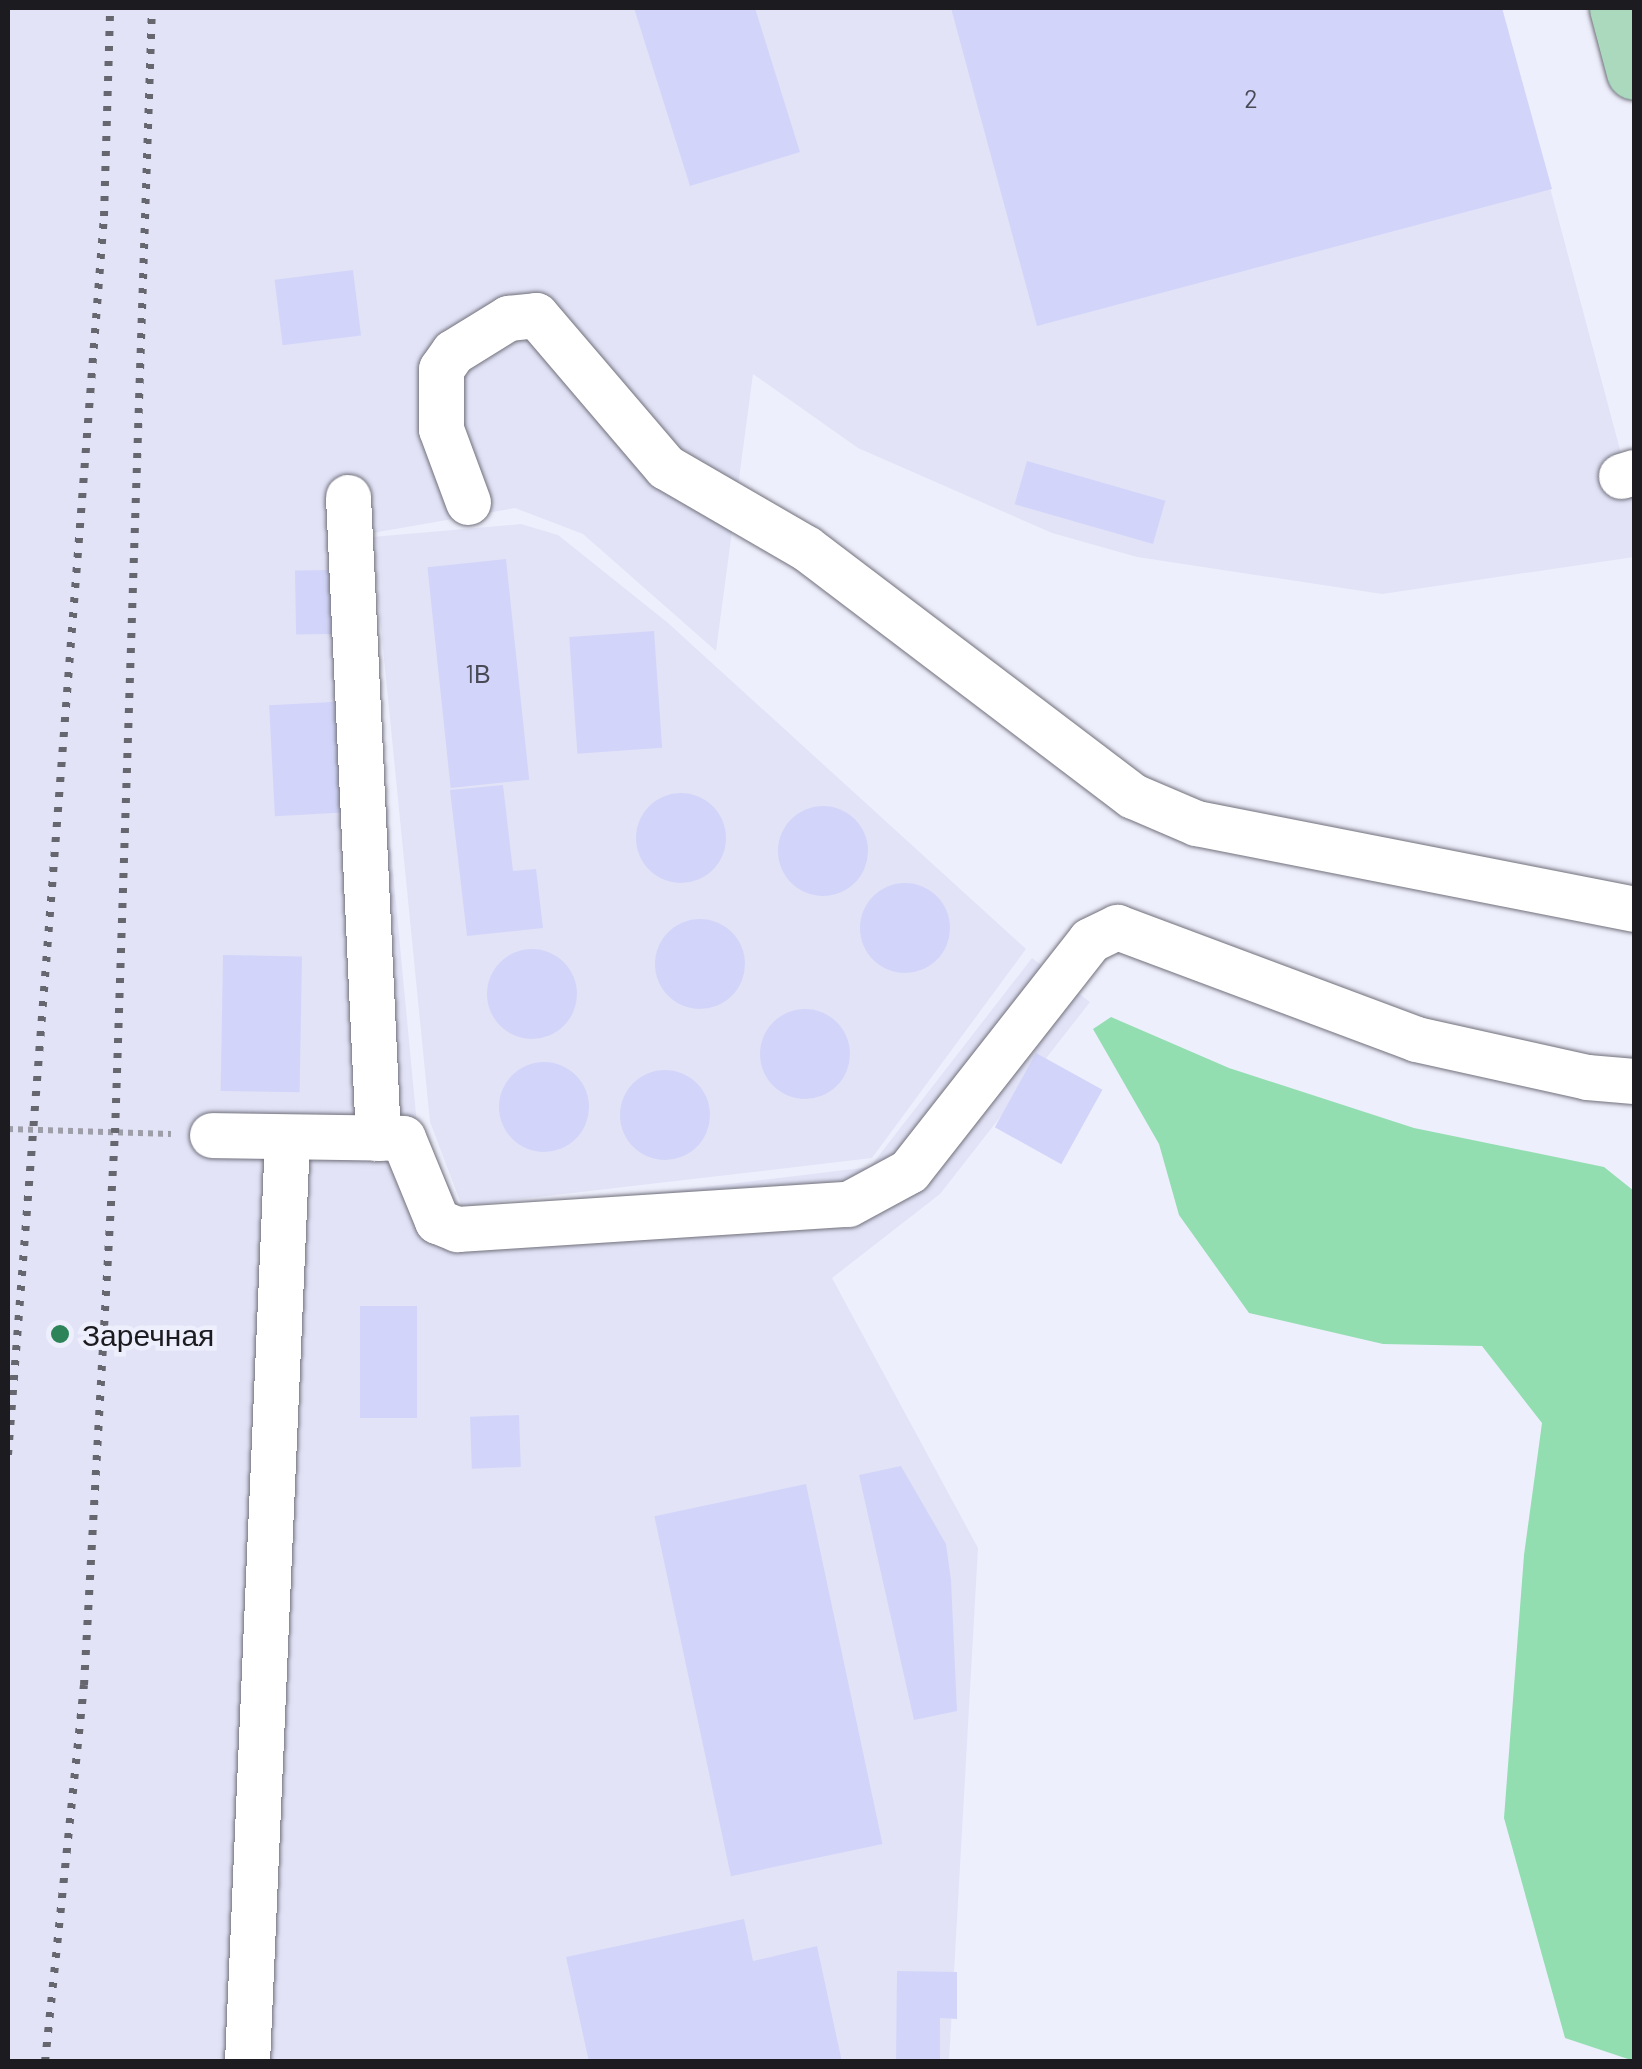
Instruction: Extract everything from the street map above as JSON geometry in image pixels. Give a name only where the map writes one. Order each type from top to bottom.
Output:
[{"type":"main road","points":[[1617,8],[1634,72]]},
{"type":"lane","points":[[468,502],[441,429],[441,369],[453,352],[508,318],[536,314],[666,467],[806,548],[1133,796],[1196,824],[1634,908]]},
{"type":"lane","points":[[348,496],[378,1138]]},
{"type":"lane","points":[[212,1135],[403,1138],[437,1221],[457,1229],[848,1204],[909,1171],[1090,940],[1117,927],[1416,1038],[1587,1077],[1634,1081]]},
{"type":"lane","points":[[247,2062],[286,1136]]},
{"type":"path","points":[[8,1129],[212,1135]]},
{"type":"shaded area","points":[[8,8],[1502,8],[1634,502],[1634,557],[1382,594],[1137,557],[1052,533],[858,448],[753,374],[716,651],[583,534],[515,508],[361,535],[417,1125],[465,1216],[870,1167],[1032,958],[1090,1002],[940,1194],[832,1278],[978,1548],[949,2061],[8,2062]]},
{"type":"shaded area","points":[[521,524],[558,535],[668,623],[1026,949],[872,1158],[462,1206],[430,1122],[372,537]]},
{"type":"green space","points":[[1111,1017],[1229,1068],[1414,1128],[1604,1167],[1634,1191],[1634,2061],[1565,2038],[1504,1818],[1524,1555],[1542,1423],[1482,1346],[1383,1344],[1249,1313],[1179,1215],[1159,1144],[1093,1029]]},
{"type":"building","points":[[634,8],[755,8],[800,152],[690,186]]},
{"type":"building","points":[[951,8],[1502,8],[1552,189],[1037,326]]},
{"type":"building","points":[[353,270],[361,336],[283,345],[275,280]]},
{"type":"building","points":[[1027,461],[1165,501],[1153,544],[1015,504]]},
{"type":"building","points":[[506,559],[529,780],[451,788],[427,567]]},
{"type":"building","points":[[330,570],[331,634],[296,635],[295,571]]},
{"type":"building","points":[[654,631],[662,748],[577,754],[569,637]]},
{"type":"building","points":[[351,701],[357,812],[275,816],[269,705]]},
{"type":"building","points":[[503,785],[513,871],[536,869],[543,928],[467,936],[450,790]]},
{"type":"building","points":[[681,793],[713,806],[726,838],[713,870],[681,883],[649,870],[636,838],[649,806]]},
{"type":"building","points":[[823,806],[855,819],[868,851],[855,883],[823,896],[791,883],[778,851],[791,819]]},
{"type":"building","points":[[905,883],[937,896],[950,928],[937,960],[905,973],[873,960],[860,928],[873,896]]},
{"type":"building","points":[[700,919],[732,932],[745,964],[732,996],[700,1009],[668,996],[655,964],[668,932]]},
{"type":"building","points":[[532,949],[564,962],[577,994],[564,1026],[532,1039],[500,1026],[487,994],[500,962]]},
{"type":"building","points":[[223,955],[302,956],[300,1092],[221,1091]]},
{"type":"building","points":[[805,1009],[837,1022],[850,1054],[837,1086],[805,1099],[773,1086],[760,1054],[773,1022]]},
{"type":"building","points":[[1036,1053],[1102,1090],[1061,1164],[995,1127]]},
{"type":"building","points":[[544,1062],[576,1075],[589,1107],[576,1139],[544,1152],[512,1139],[499,1107],[512,1075]]},
{"type":"building","points":[[665,1070],[697,1083],[710,1115],[697,1147],[665,1160],[633,1147],[620,1115],[633,1083]]},
{"type":"building","points":[[360,1306],[417,1306],[417,1418],[360,1418]]},
{"type":"building","points":[[519,1415],[521,1467],[472,1469],[470,1417]]},
{"type":"building","points":[[901,1466],[946,1544],[951,1580],[957,1711],[914,1720],[859,1475]]},
{"type":"building","points":[[806,1484],[883,1844],[731,1876],[654,1516]]},
{"type":"building","points":[[744,1919],[753,1961],[817,1946],[842,2062],[589,2062],[566,1957]]},
{"type":"building","points":[[897,1971],[957,1972],[957,2019],[940,2018],[940,2062],[896,2062]]},
{"type":"railway","points":[[8,1455],[104,216],[110,8]]},
{"type":"railway","points":[[45,2062],[84,1685],[115,1133],[152,8]]},
{"type":"place","name":"Заречная","points":[[60,1334]]}]
